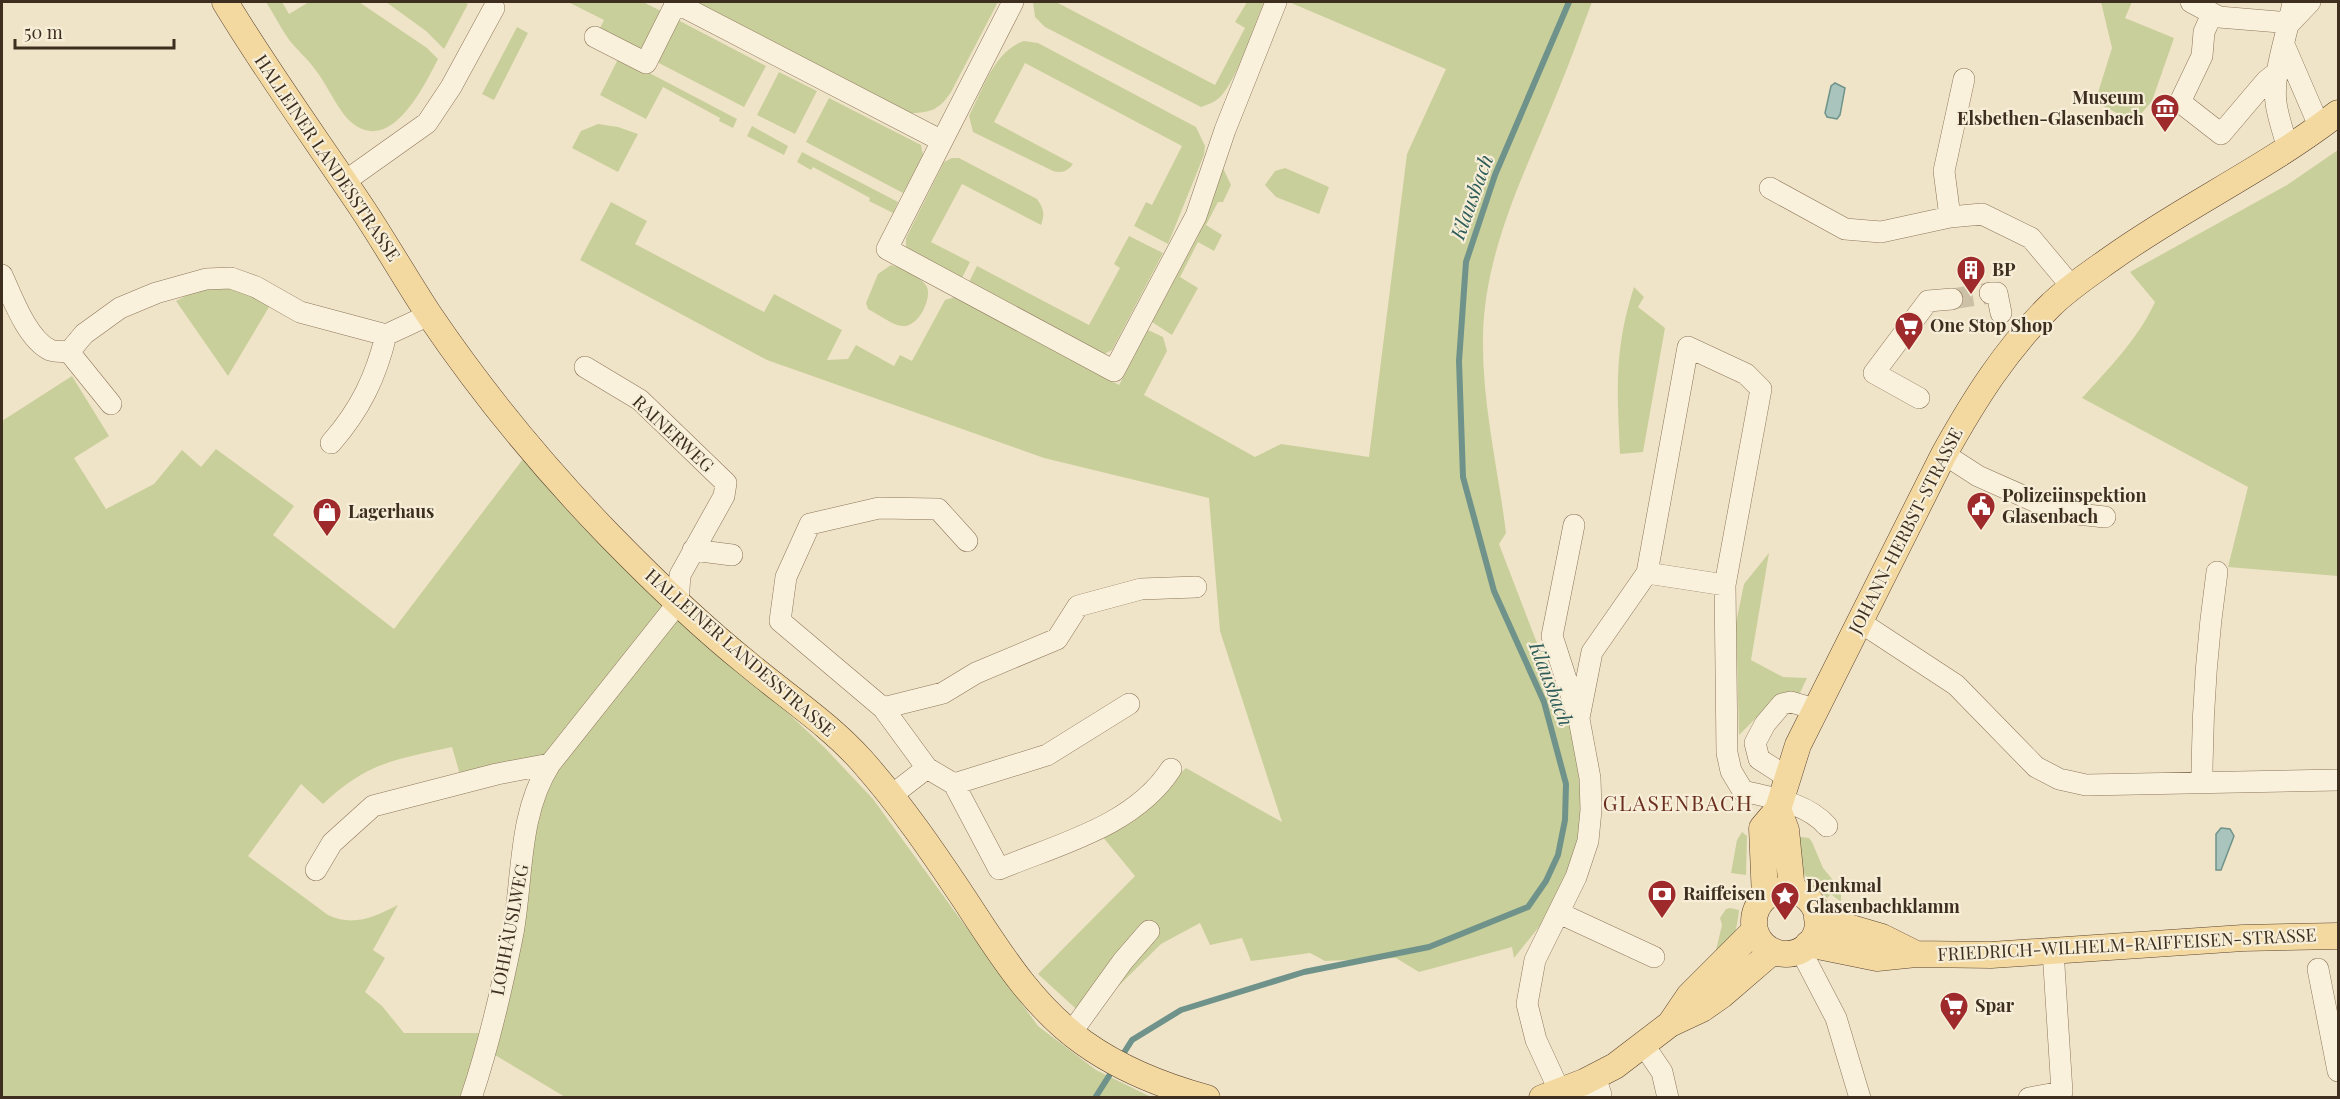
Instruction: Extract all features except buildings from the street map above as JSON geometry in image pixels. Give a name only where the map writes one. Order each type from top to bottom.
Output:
[{"type":"main road","name":"HALLEINER LANDESSTRASSE","points":[[225,2],[267,71],[344,182],[429,315],[477,383],[517,432],[609,535],[678,603],[747,663],[819,720],[858,757],[891,795],[1016,977],[1078,1038],[1155,1082],[1207,1098]]},
{"type":"main road","name":"JOHANN-HERBST-STRASSE","points":[[1765,898],[1762,828],[1782,795],[1798,745],[1944,453],[1969,408],[2010,349],[2051,304],[2072,287],[2125,249],[2288,149],[2329,120]]},
{"type":"main road","points":[[1782,795],[1792,890]]},
{"type":"main road","points":[[1779,890],[1792,890],[1803,895],[1814,906],[1817,918],[1816,932],[1804,947],[1783,954],[1773,951],[1762,942],[1753,922],[1756,911],[1765,898],[1779,890]]},
{"type":"main road","name":"FRIEDRICH-WILHELM-RAIFFEISEN-STRASSE","points":[[1817,918],[1882,937],[1916,954]]},
{"type":"main road","points":[[1670,1024],[1689,996],[1755,930]]},
{"type":"main road","name":"FRIEDRICH-WILHELM-RAIFFEISEN-STRASSE","points":[[1804,947],[1876,958],[1916,954],[1991,955],[2243,938],[2338,936]]},
{"type":"main road","points":[[1551,1095],[1594,1087],[1615,1066],[1643,1044],[1670,1024],[1702,1009],[1773,951]]},
{"type":"street","points":[[595,37],[646,63],[675,2],[942,141]]},
{"type":"street","points":[[1013,2],[887,249],[1114,371],[1196,216],[1225,130],[1276,2]]},
{"type":"street","points":[[2191,2],[2212,14],[2254,11],[2290,22]]},
{"type":"street","points":[[2288,149],[2276,103],[2276,73],[2285,47],[2293,2]]},
{"type":"street","points":[[2290,22],[2310,2]]},
{"type":"street","points":[[344,182],[427,123],[451,87],[494,8]]},
{"type":"street","points":[[2212,14],[2204,32],[2202,56],[2180,102],[2221,134],[2266,81],[2276,73]]},
{"type":"street","points":[[2285,47],[2329,120]]},
{"type":"street","points":[[1950,217],[1944,171],[1964,80]]},
{"type":"street","points":[[1770,188],[1845,229],[1881,232],[1950,217],[1982,214],[2031,238],[2072,287]]},
{"type":"street","points":[[2,275],[17,309],[38,341],[52,351],[69,352],[111,404]]},
{"type":"street","points":[[69,352],[84,334],[120,308],[156,293],[214,278],[231,278],[256,287],[300,312],[386,335],[429,315]]},
{"type":"street","points":[[1990,293],[1997,293],[2001,313]]},
{"type":"street","points":[[1919,398],[1874,373],[1928,301],[1952,299]]},
{"type":"street","points":[[331,443],[363,402],[380,360],[386,335]]},
{"type":"street","points":[[1579,718],[1592,652],[1647,573],[1688,347],[1746,374],[1761,389],[1725,585],[1727,753],[1731,771],[1743,791],[1782,795],[1818,815],[1827,826]]},
{"type":"street","name":"RAINERWEG","points":[[585,367],[640,400],[726,483],[724,496],[680,575],[678,603]]},
{"type":"street","points":[[1944,453],[1978,476],[2059,512],[2105,517]]},
{"type":"street","points":[[967,541],[938,509],[879,508],[810,524],[786,577],[780,621],[883,708],[927,768],[954,784],[999,868],[1104,826],[1140,804],[1158,788],[1171,769]]},
{"type":"street","points":[[1551,1095],[1527,1004],[1536,960],[1576,877],[1588,841],[1591,810],[1590,778],[1579,718],[1552,636],[1574,525]]},
{"type":"street","points":[[693,550],[732,555]]},
{"type":"street","points":[[2202,781],[2202,700],[2217,572]]},
{"type":"street","points":[[1647,573],[1725,585]]},
{"type":"street","points":[[883,708],[943,693],[976,673],[1057,639],[1078,606],[1142,589],[1196,587]]},
{"type":"street","name":"LOHHÄUSLWEG","points":[[471,1098],[490,1033],[513,933],[530,807],[539,782],[550,764],[678,603]]},
{"type":"street","points":[[1860,622],[1956,685],[2036,767],[2060,779],[2086,785],[2338,780]]},
{"type":"street","points":[[1782,795],[1759,759],[1755,743],[1765,723],[1782,704],[1791,702],[1815,709]]},
{"type":"street","points":[[954,784],[1047,755],[1129,704]]},
{"type":"street","points":[[316,870],[332,843],[373,806],[498,774],[550,764]]},
{"type":"street","points":[[891,795],[927,768]]},
{"type":"street","points":[[1559,914],[1654,957]]},
{"type":"street","points":[[1078,1038],[1123,961],[1149,932]]},
{"type":"street","points":[[1804,947],[1836,1018],[1860,1098]]},
{"type":"street","points":[[2030,1098],[2062,1092],[2053,950]]},
{"type":"street","points":[[2318,969],[2338,1071]]},
{"type":"street","points":[[1643,1044],[1662,1072],[1668,1098]]},
{"type":"green space","points":[[266,2],[282,2],[289,14],[309,2],[359,2],[427,48],[438,59],[415,100],[404,113],[392,124],[380,130],[366,130],[351,122],[342,112],[321,77],[293,45]]},
{"type":"green space","points":[[386,2],[464,2],[468,4],[444,49],[426,31]]},
{"type":"green space","points":[[568,2],[643,2],[663,12],[642,54],[598,32],[604,20]]},
{"type":"green space","points":[[691,2],[998,2],[947,98],[934,109],[911,113]]},
{"type":"green space","points":[[1033,2],[1056,2],[1215,85],[1245,28],[1235,22],[1247,2],[1264,2],[1227,88],[1217,100],[1201,107],[1045,27],[1035,17]]},
{"type":"green space","points":[[1289,2],[1592,2],[1520,181],[1499,242],[1485,305],[1483,338],[1485,387],[1506,533],[1499,544],[1535,638],[1563,698],[1581,764],[1581,838],[1547,917],[1514,958],[1512,947],[1419,972],[1396,958],[1325,961],[1310,953],[1251,961],[1242,938],[1210,945],[1200,923],[1161,944],[1086,1018],[1038,974],[1135,876],[1102,836],[1144,806],[1186,768],[1282,822],[1220,631],[1209,498],[1044,458],[767,360],[580,260],[611,202],[647,221],[635,244],[764,312],[774,294],[842,330],[827,360],[848,359],[856,345],[894,366],[900,355],[912,361],[945,300],[955,297],[1119,385],[1148,330],[1163,337],[1167,351],[1144,395],[1255,457],[1281,444],[1369,457],[1407,154],[1446,69]]},
{"type":"green space","points":[[2101,2],[2132,2],[2125,18],[2174,38],[2152,101],[2134,122],[2095,102],[2112,48]]},
{"type":"green space","points":[[676,19],[766,66],[744,107],[655,61]]},
{"type":"green space","points":[[517,27],[528,33],[494,100],[482,94]]},
{"type":"green space","points":[[1024,41],[1038,43],[1196,127],[1205,146],[1204,155],[1168,244],[1134,226],[1146,202],[1152,205],[1182,146],[1025,63],[994,122],[1073,164],[1064,171],[1053,171],[973,132],[969,116],[990,72],[1005,53]]},
{"type":"green space","points":[[619,57],[737,119],[733,128],[719,121],[720,118],[663,87],[646,119],[600,95]]},
{"type":"green space","points":[[779,72],[817,91],[795,134],[757,115]]},
{"type":"green space","points":[[829,98],[921,145],[923,155],[903,193],[806,142]]},
{"type":"green space","points":[[598,124],[618,127],[638,134],[618,172],[572,148],[581,131]]},
{"type":"green space","points":[[752,126],[788,146],[784,155],[747,136]]},
{"type":"green space","points":[[2338,150],[2338,576],[2228,567],[2248,487],[2082,398],[2132,341],[2155,302],[2130,272],[2287,185]]},
{"type":"green space","points":[[802,152],[898,202],[893,213],[813,167],[811,170],[797,162]]},
{"type":"green space","points":[[952,158],[959,158],[1037,199],[1043,212],[1041,225],[962,184],[931,242],[970,262],[961,280],[913,254],[906,247],[906,238],[944,162]]},
{"type":"green space","points":[[1223,168],[1231,185],[1223,202],[1218,202],[1206,225],[1222,235],[1214,251],[1198,242],[1180,277],[1198,288],[1172,335],[1152,322],[1197,238]]},
{"type":"green space","points":[[1285,168],[1329,187],[1319,214],[1276,197],[1265,185],[1275,171]]},
{"type":"green space","points":[[1129,236],[1163,253],[1112,350],[1102,355],[968,284],[977,266],[1089,325],[1120,268],[1114,264]]},
{"type":"green space","points":[[891,265],[905,270],[927,287],[926,305],[918,318],[908,325],[902,326],[889,322],[868,309],[866,303],[878,274]]},
{"type":"green space","points":[[226,281],[272,302],[228,376],[176,301],[209,284]]},
{"type":"green space","points":[[1634,287],[1644,297],[1638,307],[1665,328],[1643,452],[1620,454],[1618,370],[1623,330]]},
{"type":"green space","points":[[72,376],[109,436],[74,458],[106,509],[154,484],[182,450],[201,467],[216,449],[294,506],[273,535],[394,629],[523,459],[670,614],[772,698],[825,748],[873,799],[1038,1026],[1096,1070],[1151,1097],[565,1097],[495,1055],[471,1097],[2,1098],[2,421]],"holes":[[[452,747],[461,778],[550,765],[489,1033],[404,1033],[382,1006],[365,992],[385,958],[373,950],[398,905],[364,919],[337,919],[328,915],[248,856],[301,784],[323,804],[339,790],[368,771],[398,760]]]},
{"type":"green space","points":[[1769,553],[1751,660],[1783,677],[1807,678],[1798,697],[1776,698],[1739,735],[1736,623],[1744,584]]},
{"type":"green space","points":[[1742,832],[1747,836],[1746,875],[1731,873],[1737,840]]},
{"type":"green space","points":[[1793,836],[1809,838],[1812,842],[1823,868],[1841,890],[1841,902],[1831,894],[1827,898],[1799,869]]},
{"type":"green space","points":[[1726,909],[1739,910],[1735,931],[1731,941],[1715,954],[1722,925],[1720,918]]},
{"type":"water","points":[[1835,83],[1845,88],[1840,115],[1837,119],[1827,117],[1825,113],[1831,86]]},
{"type":"water","points":[[2221,828],[2230,829],[2234,836],[2221,870],[2216,870],[2216,834]]},
{"type":"waterway","name":"Klausbach","points":[[1120,1059],[1132,1040],[1181,1010],[1304,972],[1429,947],[1528,907],[1546,881],[1558,855],[1565,820],[1566,784],[1544,702],[1494,591],[1463,477],[1459,361],[1466,262],[1495,175],[1569,2]]},
{"type":"waterway","name":"Klausbach","points":[[1095,1098],[1114,1068]]},
{"type":"tunnel","points":[[1952,299],[1990,293]]},
{"type":"place","name":"Museum Elsbethen-Glasenbach","points":[[2165,134]]},
{"type":"place","name":"BP","points":[[1971,296]]},
{"type":"place","name":"One Stop Shop","points":[[1909,352]]},
{"type":"place","name":"Polizeiinspektion Glasenbach","points":[[1981,532]]},
{"type":"place","name":"Lagerhaus","points":[[327,538]]},
{"type":"place","name":"Raiffeisen","points":[[1662,920]]},
{"type":"place","name":"Denkmal Glasenbachklamm","points":[[1785,922]]},
{"type":"place","name":"Spar","points":[[1954,1032]]},
{"type":"district","name":"GLASENBACH","points":[[1678,804]]}]
